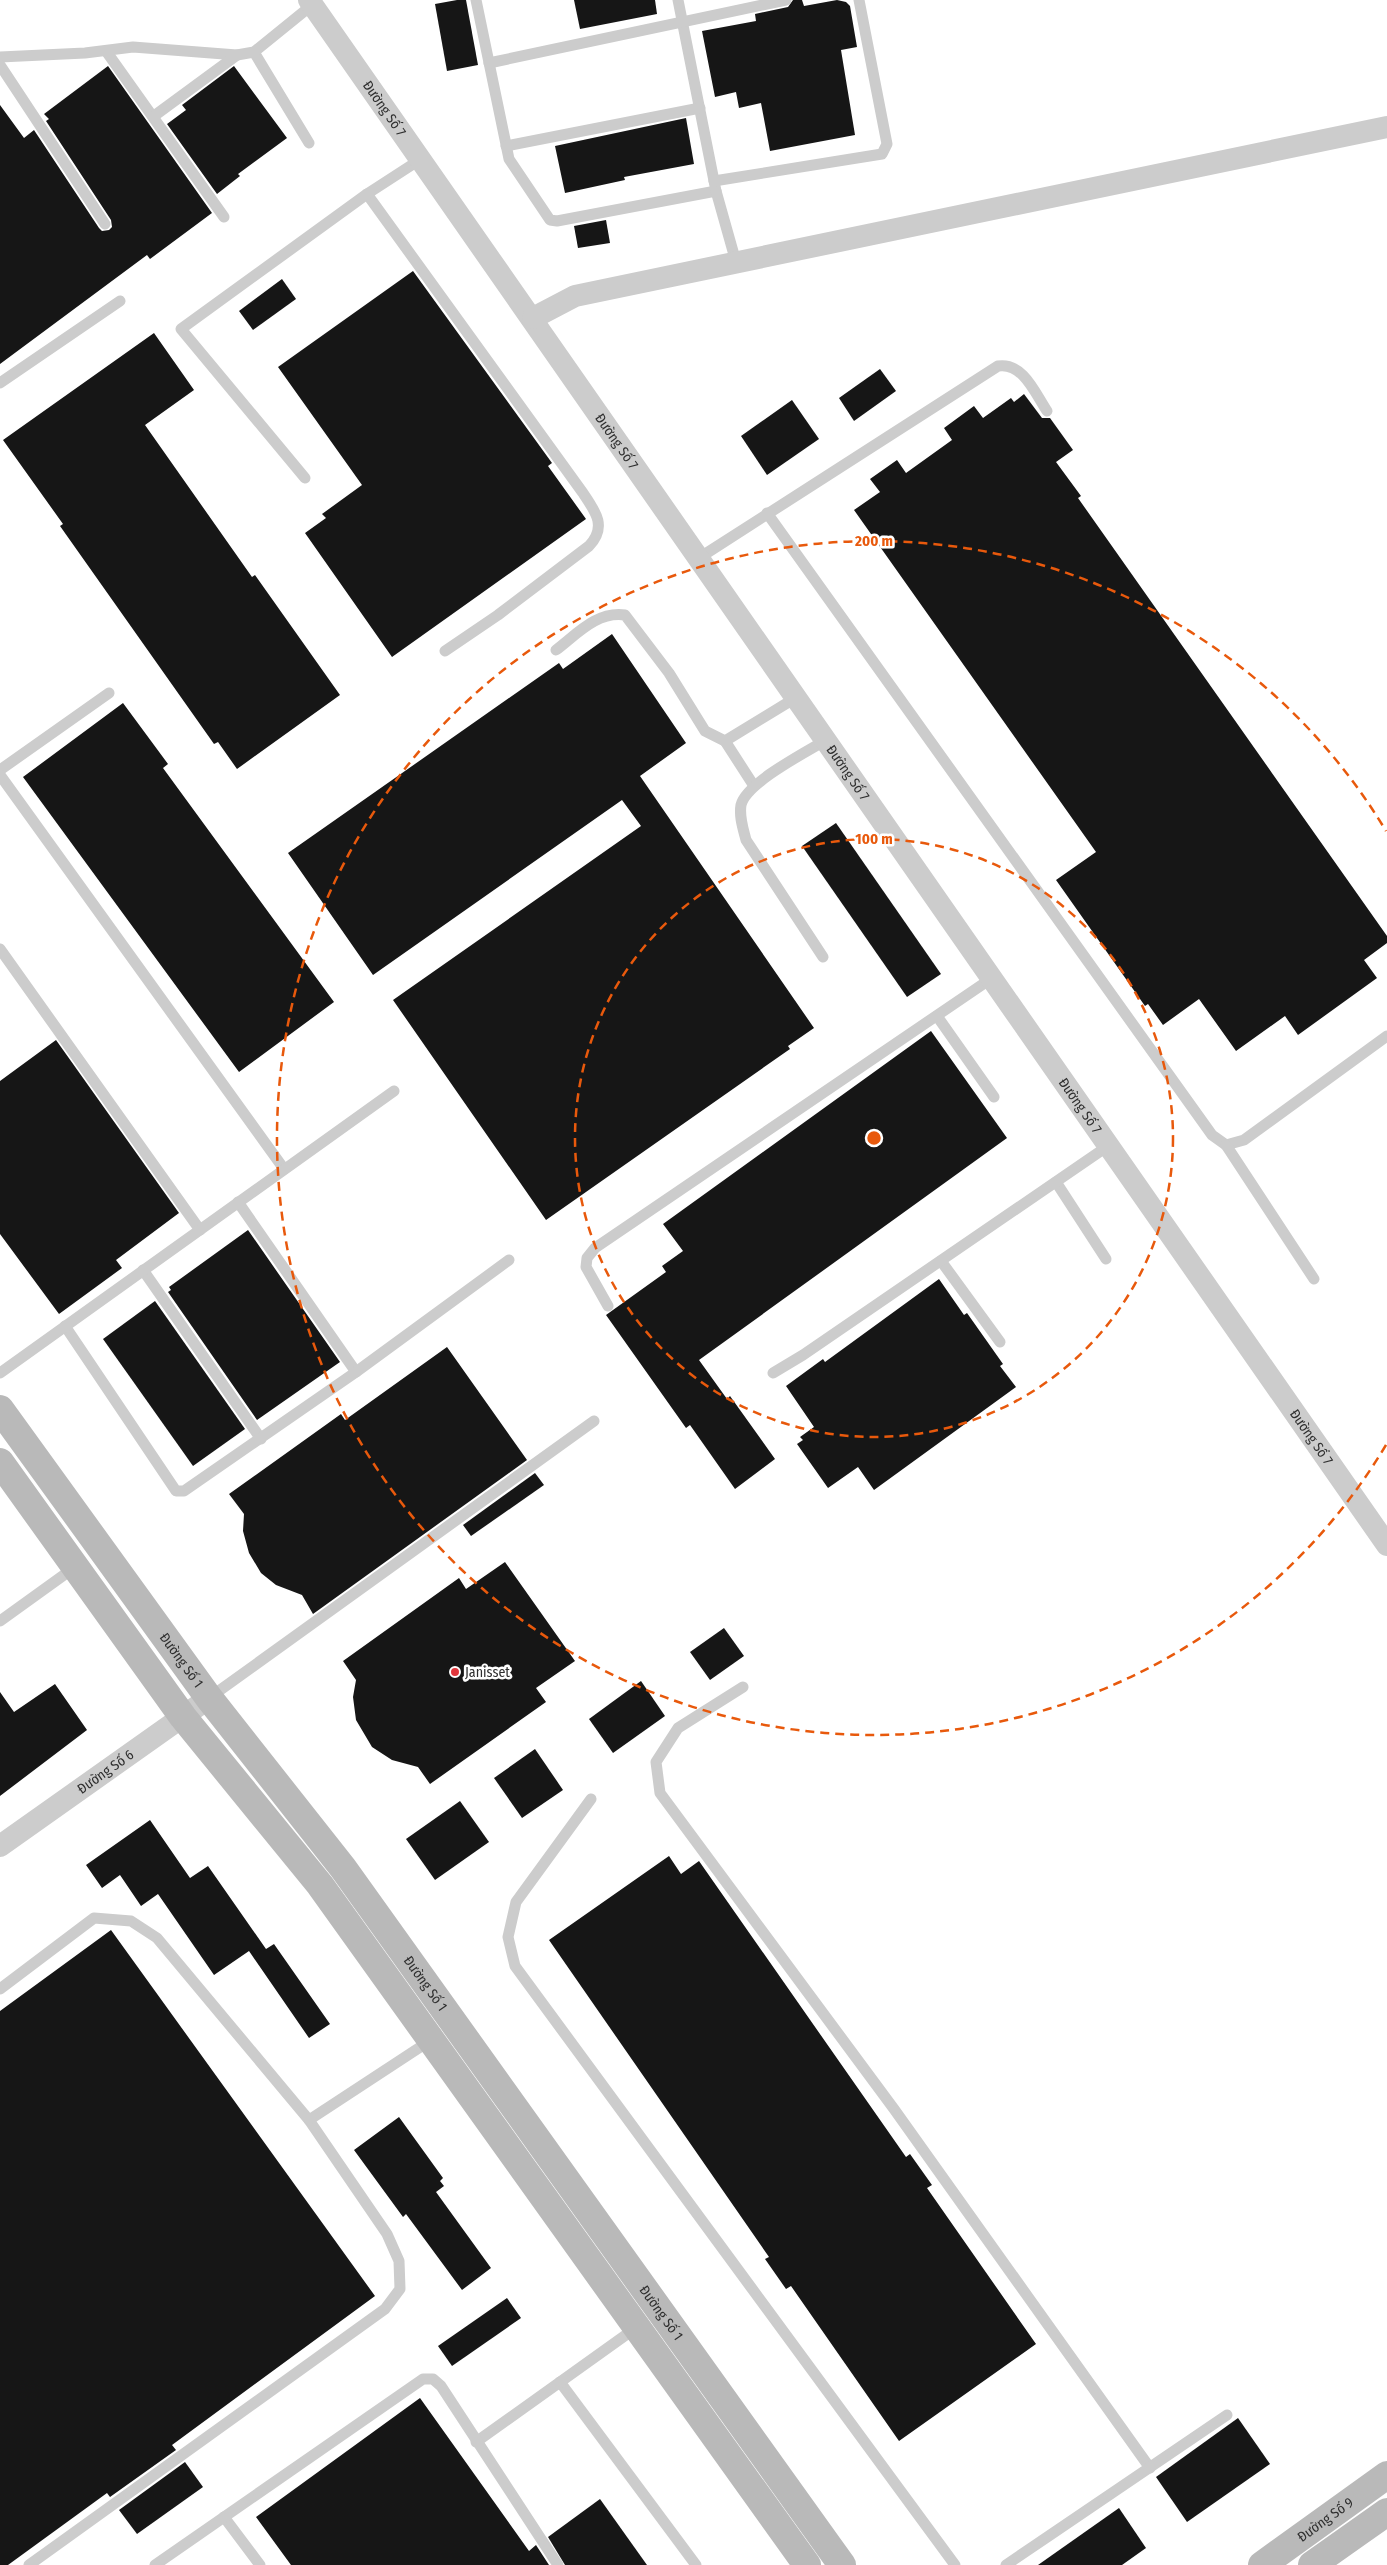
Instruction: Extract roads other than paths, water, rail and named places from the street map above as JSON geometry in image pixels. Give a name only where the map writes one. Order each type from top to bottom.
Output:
[{"type":"street","name":"Đường Số 7","points":[[311,2],[1387,1545]]},
{"type":"street","points":[[533,318],[575,296],[1387,127]]},
{"type":"street","name":"Đường Số 1","points":[[0,1409],[210,1698],[343,1868],[842,2565]]},
{"type":"street","name":"Đường Số 1","points":[[0,1462],[183,1717],[320,1885],[807,2565]]},
{"type":"street","name":"Đường Số 6","points":[[0,1846],[210,1698]]},
{"type":"street","name":"Đường Số 9","points":[[1262,2565],[1387,2475]]},
{"type":"street","points":[[1312,2565],[1387,2512]]},
{"type":"lane","points":[[476,0],[509,159],[550,220],[557,221],[715,186],[882,154],[887,144],[859,0]]},
{"type":"lane","points":[[678,0],[715,186],[736,262]]},
{"type":"lane","points":[[489,63],[786,0]]},
{"type":"lane","points":[[0,57],[106,51],[133,47],[236,55],[254,52],[311,2]]},
{"type":"lane","points":[[106,51],[224,217]]},
{"type":"lane","points":[[254,52],[309,143]]},
{"type":"lane","points":[[154,116],[236,55]]},
{"type":"lane","points":[[0,64],[105,224]]},
{"type":"lane","points":[[506,146],[700,108]]},
{"type":"lane","points":[[305,478],[181,330],[367,194],[421,159]]},
{"type":"lane","points":[[367,194],[583,492],[594,510],[600,527],[597,537],[589,546],[498,615],[445,651]]},
{"type":"lane","points":[[0,383],[120,301]]},
{"type":"lane","points":[[699,558],[998,366],[1013,366],[1020,371],[1046,411]]},
{"type":"lane","points":[[767,513],[1212,1136],[1226,1144],[1314,1278]]},
{"type":"lane","points":[[556,650],[594,621],[612,613],[625,614],[663,666],[705,731],[726,741],[754,786]]},
{"type":"lane","points":[[0,770],[109,693]]},
{"type":"lane","points":[[726,741],[797,698]]},
{"type":"lane","points":[[823,956],[746,840],[741,821],[742,804],[754,786],[826,740]]},
{"type":"lane","points":[[0,775],[284,1169]]},
{"type":"lane","points":[[0,949],[200,1230]]},
{"type":"lane","points":[[608,1306],[586,1267],[587,1258],[594,1248],[992,978]]},
{"type":"lane","points":[[936,1016],[994,1097]]},
{"type":"lane","points":[[1226,1144],[1244,1140],[1387,1036]]},
{"type":"lane","points":[[0,1372],[394,1091]]},
{"type":"lane","points":[[773,1373],[941,1261],[1108,1146]]},
{"type":"lane","points":[[1056,1182],[1106,1259]]},
{"type":"lane","points":[[238,1202],[356,1372]]},
{"type":"lane","points":[[65,1326],[176,1491],[191,1489],[509,1260]]},
{"type":"lane","points":[[941,1261],[1000,1342]]},
{"type":"lane","points":[[143,1270],[261,1439]]},
{"type":"lane","points":[[210,1698],[594,1421]]},
{"type":"lane","points":[[0,1621],[75,1567]]},
{"type":"lane","points":[[743,1687],[678,1728],[656,1762],[660,1793],[699,1849],[894,2109],[1150,2468]]},
{"type":"lane","points":[[591,1799],[516,1902],[508,1937],[515,1966],[956,2565]]},
{"type":"lane","points":[[0,1988],[94,1918],[131,1921],[157,1938],[309,2120],[387,2234],[399,2260],[400,2289],[384,2310],[29,2565]]},
{"type":"lane","points":[[309,2120],[431,2040]]},
{"type":"lane","points":[[476,2442],[637,2327]]},
{"type":"lane","points":[[155,2565],[422,2379],[433,2379],[441,2386],[558,2565]]},
{"type":"lane","points":[[560,2382],[696,2565]]},
{"type":"lane","points":[[1006,2565],[1227,2415]]},
{"type":"lane","points":[[224,2517],[260,2565]]},
{"type":"place","name":"Janisset","points":[[455,1672]]}]
